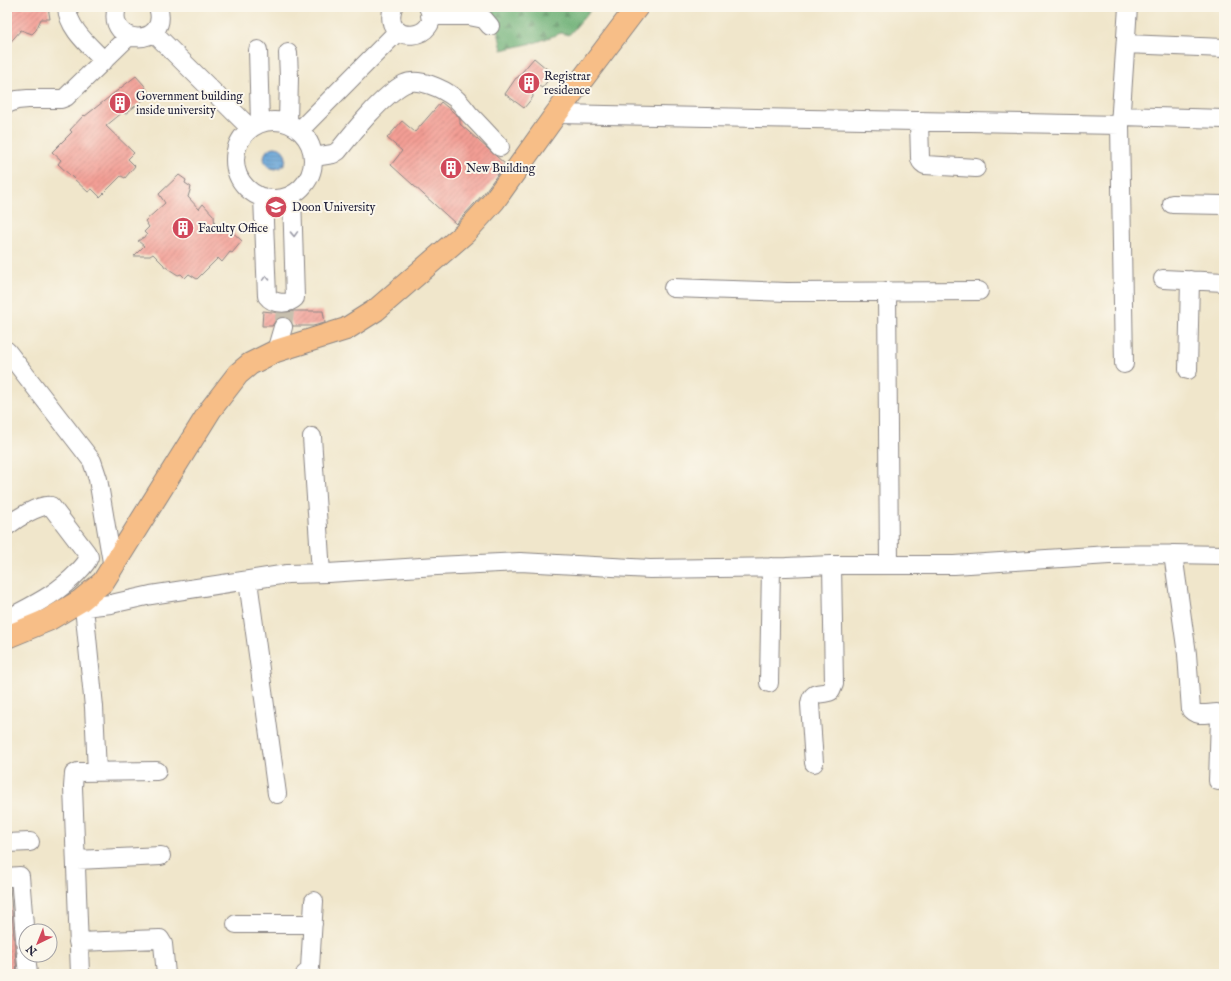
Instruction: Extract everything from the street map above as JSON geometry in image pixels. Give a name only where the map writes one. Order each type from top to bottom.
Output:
[{"type":"main road","points":[[9,626],[48,620],[82,604],[103,582],[211,408],[238,374],[250,364],[276,351],[346,329],[376,310],[465,233],[494,202],[556,114],[637,7]]},
{"type":"street","points":[[67,7],[70,22],[77,32],[104,60]]},
{"type":"street","points":[[117,7],[117,24],[120,29],[129,36],[142,38],[153,32],[157,27],[160,14],[158,7]]},
{"type":"street","points":[[393,7],[391,20],[393,26],[398,31],[409,36],[422,33],[429,23],[429,12],[484,19],[490,26]]},
{"type":"street","points":[[1124,364],[1121,120],[1128,7]]},
{"type":"street","points":[[294,126],[398,31]]},
{"type":"street","points":[[153,32],[255,126]]},
{"type":"street","points":[[7,104],[17,100],[61,99],[66,97],[129,36]]},
{"type":"street","points":[[1126,44],[1224,48]]},
{"type":"street","points":[[255,126],[258,50]]},
{"type":"street","points":[[288,53],[294,126]]},
{"type":"street","points":[[314,157],[333,154],[338,151],[359,126],[390,94],[405,84],[413,82],[427,84],[438,88],[456,99],[500,147]]},
{"type":"street","points":[[556,114],[919,121],[1224,119]]},
{"type":"street","points":[[276,120],[294,126],[310,143],[314,157],[312,172],[304,185],[292,195],[273,199],[263,197],[255,194],[242,182],[235,166],[235,158],[239,141],[255,126],[276,120]]},
{"type":"street","points":[[919,121],[920,161],[922,164],[976,168]]},
{"type":"street","points":[[276,351],[284,314],[295,298],[292,195]]},
{"type":"street","points":[[263,197],[267,296],[284,314]]},
{"type":"street","points":[[1172,204],[1224,205]]},
{"type":"street","points":[[1163,279],[1224,282]]},
{"type":"street","points":[[1188,370],[1190,280]]},
{"type":"street","points":[[673,288],[787,292],[979,291]]},
{"type":"street","points":[[887,291],[889,566]]},
{"type":"street","points":[[7,351],[92,461],[98,479],[113,568]]},
{"type":"street","points":[[312,437],[321,573]]},
{"type":"street","points":[[9,626],[63,587],[85,564],[89,557],[54,508],[51,506],[41,506],[10,519]]},
{"type":"street","points":[[97,772],[94,708],[82,604],[111,604],[151,595],[287,574],[520,562],[650,569],[832,565],[954,565],[1109,554],[1224,555]]},
{"type":"street","points":[[1173,554],[1186,654],[1191,710],[1198,714],[1217,712],[1219,715],[1218,780]]},
{"type":"street","points":[[814,763],[810,699],[815,694],[827,693],[831,691],[834,684],[832,565]]},
{"type":"street","points":[[769,683],[771,567]]},
{"type":"street","points":[[248,581],[277,794]]},
{"type":"street","points":[[80,974],[74,775],[78,772],[157,771]]},
{"type":"street","points":[[7,843],[30,842]]},
{"type":"street","points":[[77,860],[161,856]]},
{"type":"street","points":[[7,877],[20,876],[24,923]]},
{"type":"street","points":[[305,974],[310,968],[314,901]]},
{"type":"street","points":[[236,924],[313,924]]},
{"type":"street","points":[[78,942],[160,939],[163,944],[166,974]]},
{"type":"street","points":[[27,963],[28,974]]},
{"type":"green space","points":[[439,7],[593,7],[569,35],[561,33],[537,42],[502,50],[497,27]]},
{"type":"water","points":[[275,147],[283,150],[286,158],[283,166],[275,169],[267,166],[264,158],[267,150]]},
{"type":"building","points":[[7,7],[48,7],[50,19],[41,19],[36,30],[32,34],[21,30],[7,46]]},
{"type":"building","name":"Registrar residence","points":[[534,58],[553,74],[542,88],[531,81],[533,97],[524,108],[505,94],[516,78]]},
{"type":"building","points":[[136,76],[148,92],[145,93],[147,97],[125,114],[123,112],[106,126],[134,153],[128,159],[135,166],[125,178],[121,176],[100,197],[92,189],[88,192],[58,164],[61,160],[52,152],[72,132],[70,130],[84,115],[85,116]]},
{"type":"building","name":"New Building","points":[[441,102],[458,116],[460,124],[505,164],[484,193],[456,224],[391,165],[402,151],[387,138],[402,121],[415,132]]},
{"type":"building","name":"Faculty Office","points":[[179,175],[186,180],[185,183],[191,187],[188,197],[199,209],[203,204],[214,216],[215,231],[226,226],[242,241],[222,262],[218,258],[197,279],[189,274],[185,278],[181,274],[178,275],[164,266],[153,254],[150,256],[134,256],[144,246],[138,241],[147,235],[144,232],[149,227],[145,221],[165,203],[159,194]]},
{"type":"building","points":[[263,311],[281,313],[294,311],[323,311],[325,323],[313,326],[293,326],[290,320],[286,317],[281,317],[276,320],[272,326],[262,326]]},
{"type":"building","points":[[7,887],[10,887],[17,974],[7,974]]},
{"type":"tunnel","points":[[283,327],[285,311]]},
{"type":"place","name":"Registrar residence","points":[[529,83]]},
{"type":"place","name":"Government building inside university","points":[[120,103]]},
{"type":"place","name":"New Building","points":[[451,168]]},
{"type":"place","name":"Doon University","points":[[276,207]]},
{"type":"place","name":"Faculty Office","points":[[183,228]]}]
